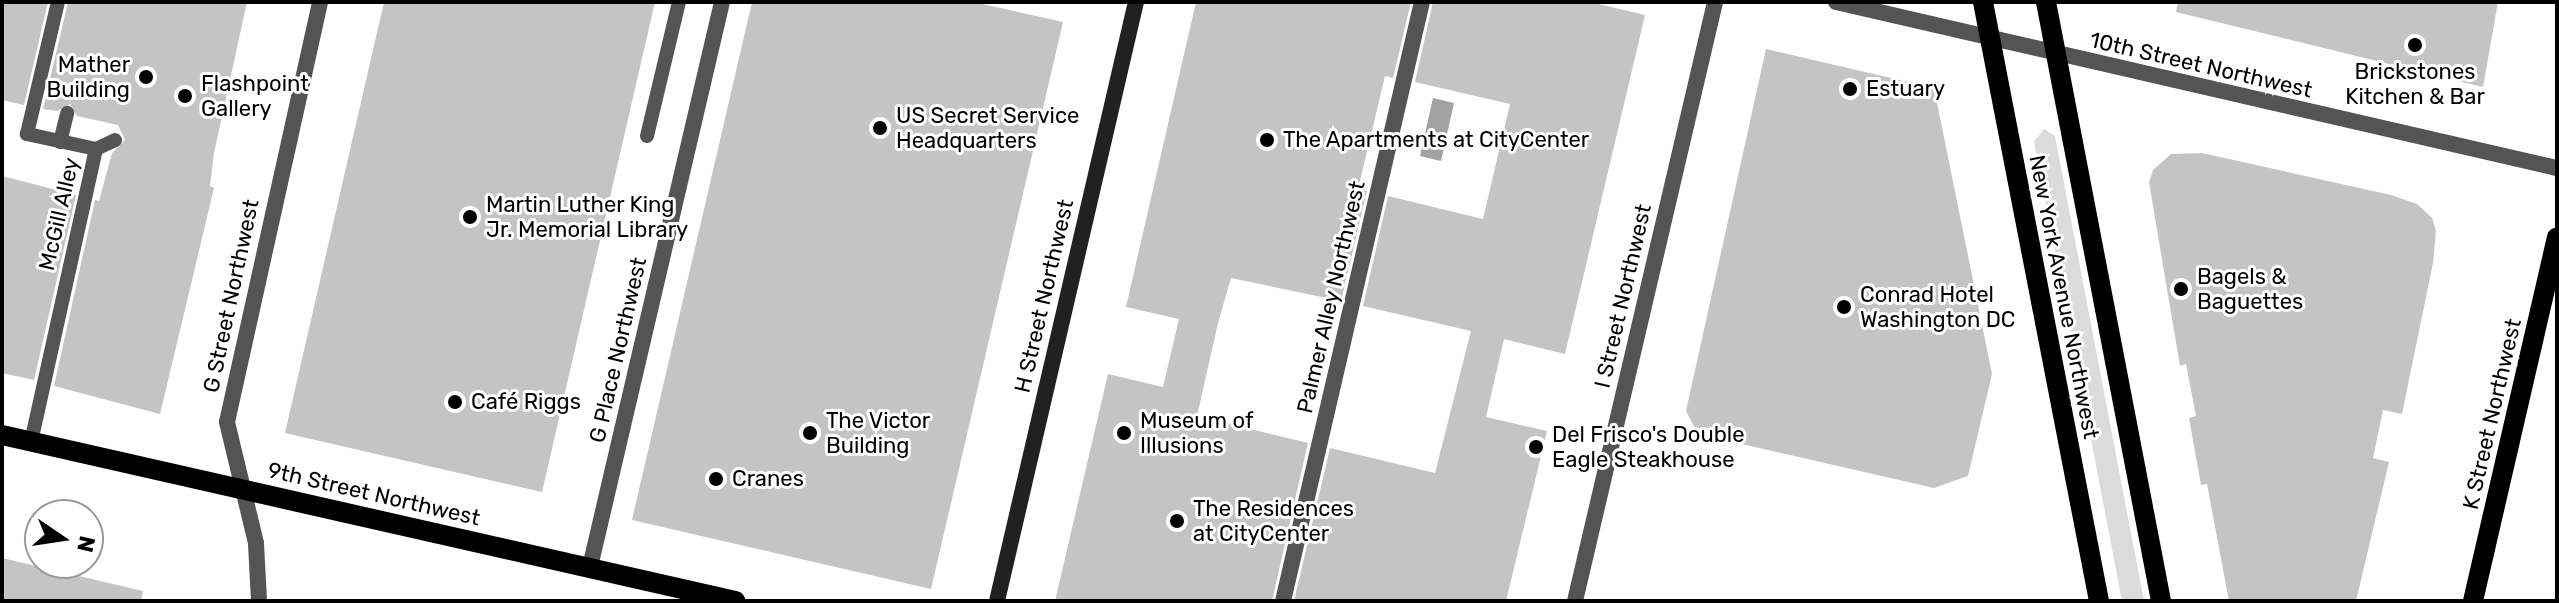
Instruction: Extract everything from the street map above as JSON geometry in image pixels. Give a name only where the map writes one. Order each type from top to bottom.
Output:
[{"type":"main road","name":"H Street Northwest","points":[[997,601],[1136,2]]},
{"type":"main road","name":"New York Avenue Northwest","points":[[1983,2],[2099,601]]},
{"type":"main road","name":"New York Avenue Northwest","points":[[2046,2],[2161,601]]},
{"type":"main road","name":"K Street Northwest","points":[[2473,601],[2557,238]]},
{"type":"main road","name":"9th Street Northwest","points":[[2,435],[735,601]]},
{"type":"street","name":"G Street Northwest","points":[[259,601],[261,567],[229,433],[230,402],[320,2]]},
{"type":"street","name":"G Place Northwest","points":[[590,567],[722,2]]},
{"type":"street","name":"Palmer Alley Northwest","points":[[1283,601],[1422,2]]},
{"type":"street","name":"I Street Northwest","points":[[1575,601],[1715,2]]},
{"type":"street","name":"10th Street Northwest","points":[[1836,2],[2557,168]]},
{"type":"lane","name":"McGill Alley","points":[[31,442],[96,149],[27,134],[58,2]]},
{"type":"lane","points":[[647,136],[679,2]]},
{"type":"lane","points":[[60,142],[67,113]]},
{"type":"lane","points":[[96,149],[115,140]]},
{"type":"shaded area","points":[[1433,98],[1454,103],[1441,161],[1420,156]]},
{"type":"shaded area","points":[[2044,129],[2055,136],[2144,601],[2122,601],[2034,142]]},
{"type":"building","points":[[2,2],[48,2],[24,105],[2,100]]},
{"type":"building","points":[[68,2],[247,2],[214,153],[210,186],[214,188],[160,414],[54,386],[95,200],[99,201],[112,153],[125,140],[118,125],[77,116],[70,104],[57,111],[43,109]]},
{"type":"building","name":"Martin Luther King Jr. Memorial Library","points":[[384,2],[655,2],[542,492],[285,433]]},
{"type":"building","points":[[752,2],[974,2],[1063,22],[931,589],[632,520]]},
{"type":"building","points":[[1196,2],[1411,2],[1393,78],[1385,76],[1358,189],[1367,191],[1341,301],[1231,278],[1218,323],[1197,416],[1308,443],[1272,601],[1055,601],[1108,374],[1163,387],[1179,319],[1126,307]]},
{"type":"building","name":"The Apartments at CityCenter","points":[[1433,2],[1590,2],[1645,15],[1565,354],[1504,339],[1486,417],[1547,431],[1506,601],[1294,601],[1330,448],[1435,473],[1471,331],[1363,306],[1388,196],[1483,219],[1510,104],[1415,82]]},
{"type":"building","points":[[2178,2],[2498,2],[2483,87],[2176,12]]},
{"type":"building","name":"Conrad Hotel Washington DC","points":[[1766,49],[1934,88],[1992,374],[1968,476],[1934,488],[1698,434],[1686,411]]},
{"type":"building","points":[[2202,153],[2391,195],[2417,204],[2432,218],[2436,231],[2433,263],[2402,414],[2383,410],[2373,458],[2389,462],[2356,601],[2229,601],[2207,484],[2201,485],[2189,418],[2196,416],[2186,364],[2180,366],[2149,182],[2153,170],[2171,154]]},
{"type":"building","points":[[2,176],[76,195],[34,380],[2,373]]},
{"type":"building","points":[[2,558],[24,563],[24,579],[92,579],[143,591],[141,601],[2,601]]},
{"type":"place","name":"Brickstones Kitchen & Bar","points":[[2415,45]]},
{"type":"place","name":"Mather Building","points":[[146,77]]},
{"type":"place","name":"Estuary","points":[[1850,89]]},
{"type":"place","name":"Flashpoint Gallery","points":[[185,96]]},
{"type":"place","name":"US Secret Service Headquarters","points":[[880,128]]},
{"type":"place","name":"The Apartments at CityCenter","points":[[1267,140]]},
{"type":"place","name":"Martin Luther King Jr. Memorial Library","points":[[470,217]]},
{"type":"place","name":"Bagels & Baguettes","points":[[2181,289]]},
{"type":"place","name":"Conrad Hotel Washington DC","points":[[1844,307]]},
{"type":"place","name":"Café Riggs","points":[[455,402]]},
{"type":"place","name":"The Victor Building","points":[[810,433]]},
{"type":"place","name":"Museum of Illusions","points":[[1124,433]]},
{"type":"place","name":"Del Frisco's Double Eagle Steakhouse","points":[[1536,447]]},
{"type":"place","name":"Cranes","points":[[716,479]]},
{"type":"place","name":"The Residences at CityCenter","points":[[1177,521]]}]
